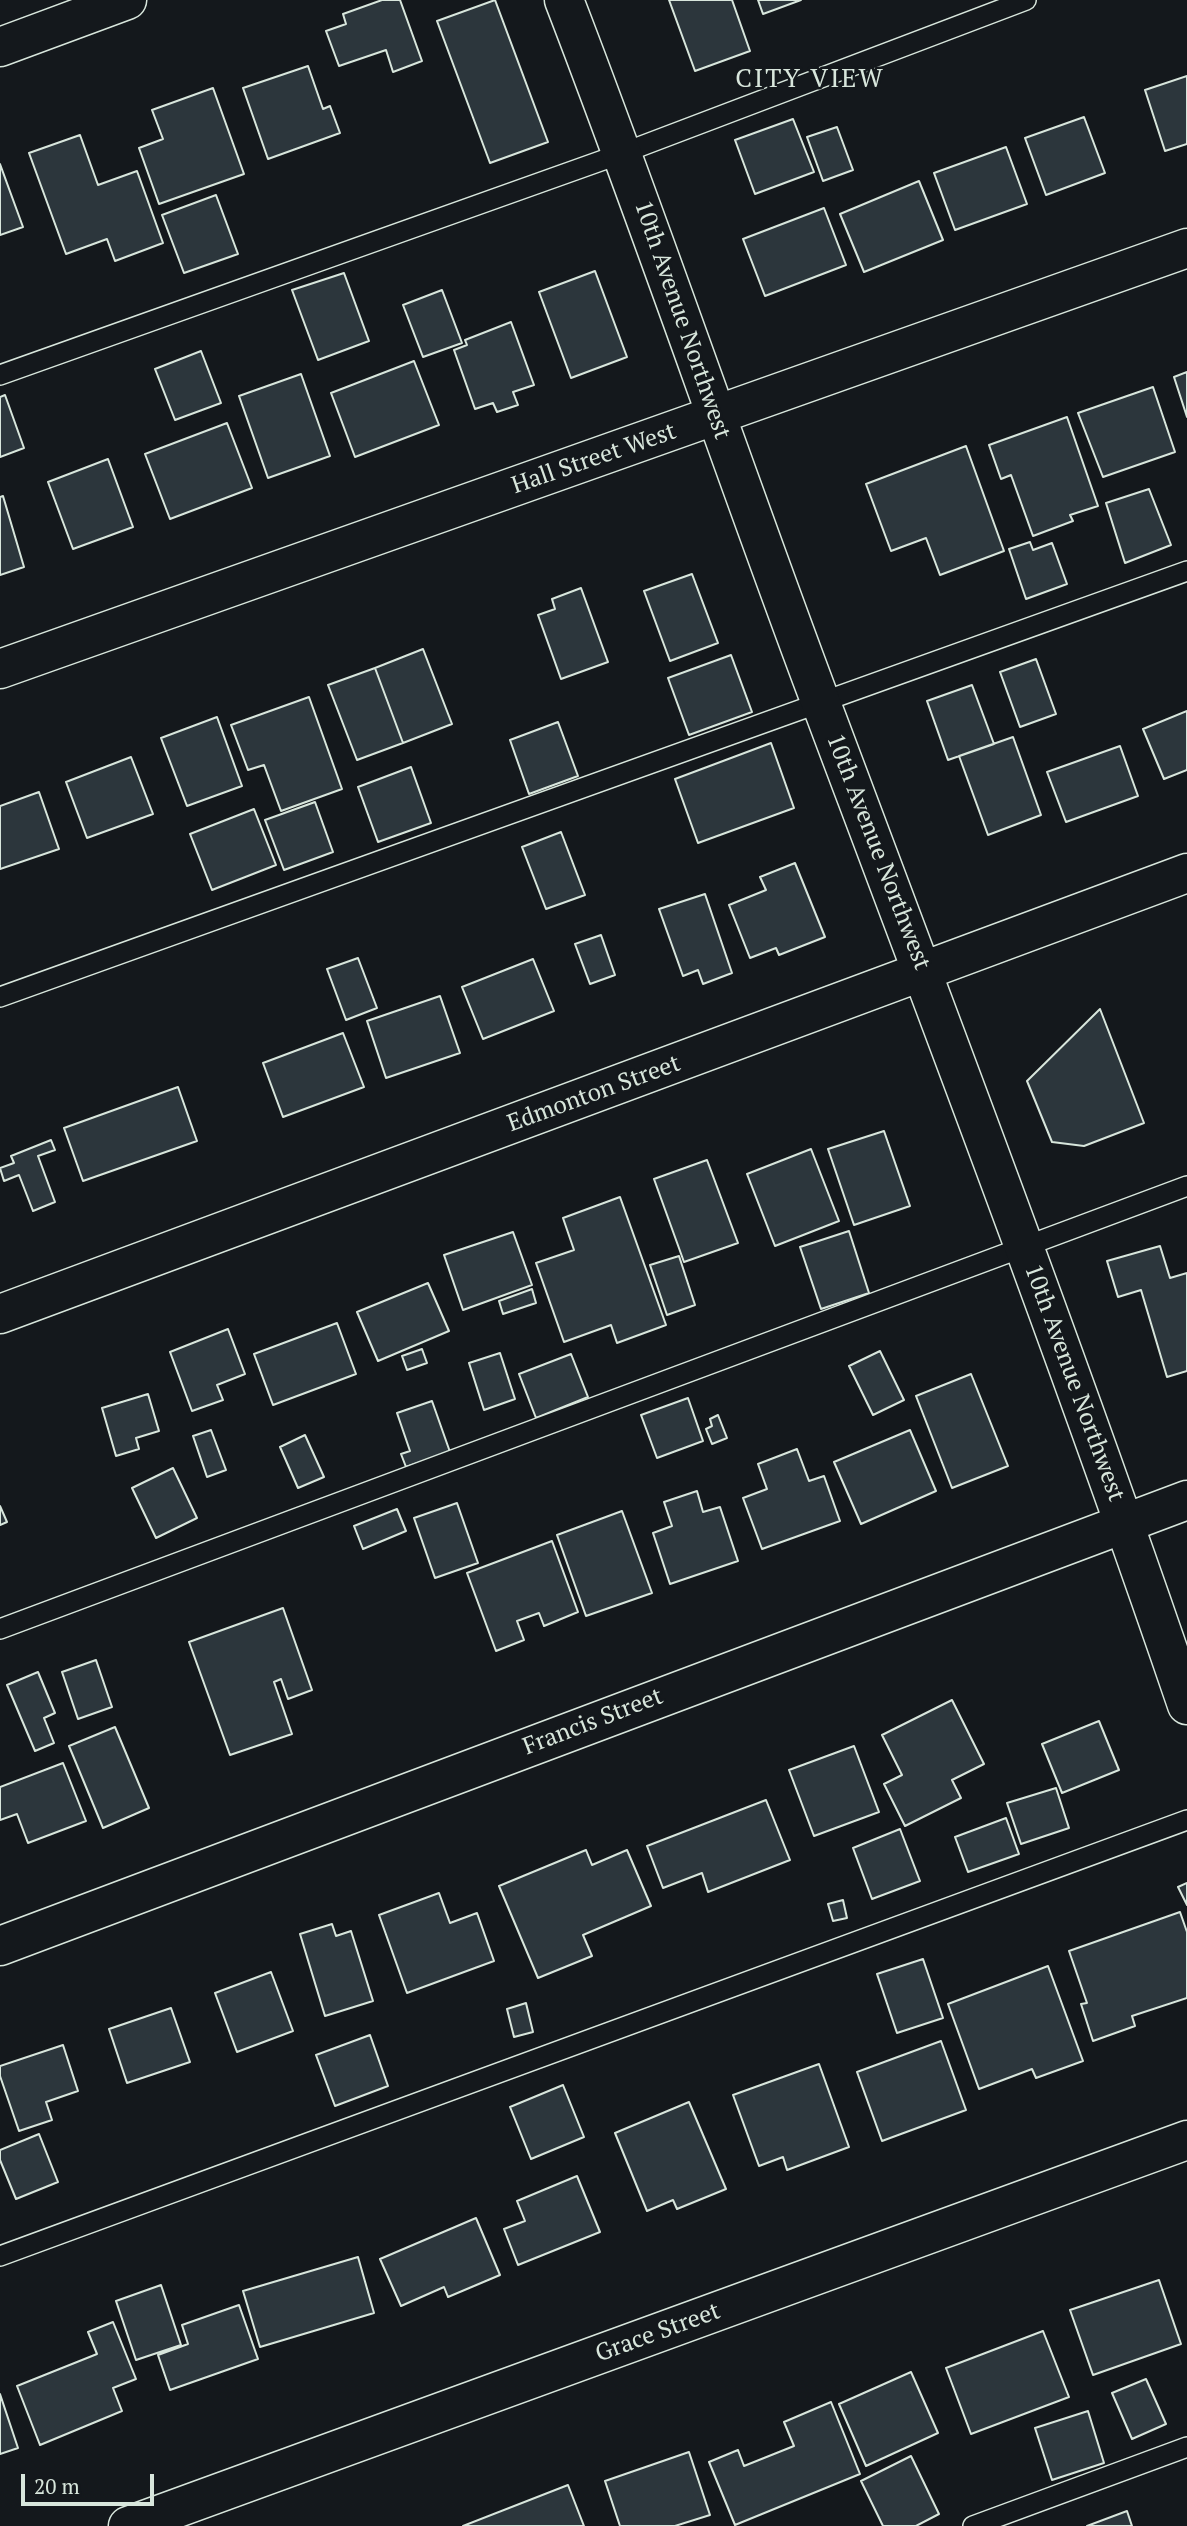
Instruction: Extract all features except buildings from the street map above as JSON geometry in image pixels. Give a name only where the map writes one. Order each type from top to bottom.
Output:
[{"type":"street","points":[[0,47],[127,0]]},
{"type":"street","name":"10th Avenue Northwest","points":[[564,0],[623,153],[715,416],[820,702],[1025,1246],[1125,1522],[1187,1705]]},
{"type":"street","name":"Hall Street West","points":[[0,669],[1187,247]]},
{"type":"street","name":"Edmonton Street","points":[[0,1314],[1187,873]]},
{"type":"street","name":"Francis Street","points":[[0,1946],[1187,1500]]},
{"type":"street","name":"Grace Street","points":[[128,2526],[1187,2140]]},
{"type":"lane","points":[[0,375],[623,153],[1026,0]]},
{"type":"lane","points":[[0,997],[1187,570]]},
{"type":"lane","points":[[0,1629],[1187,1186]]},
{"type":"lane","points":[[0,2256],[1187,1820]]},
{"type":"lane","points":[[973,2526],[1187,2447]]},
{"type":"district","name":"CITY VIEW","points":[[810,80]]}]
